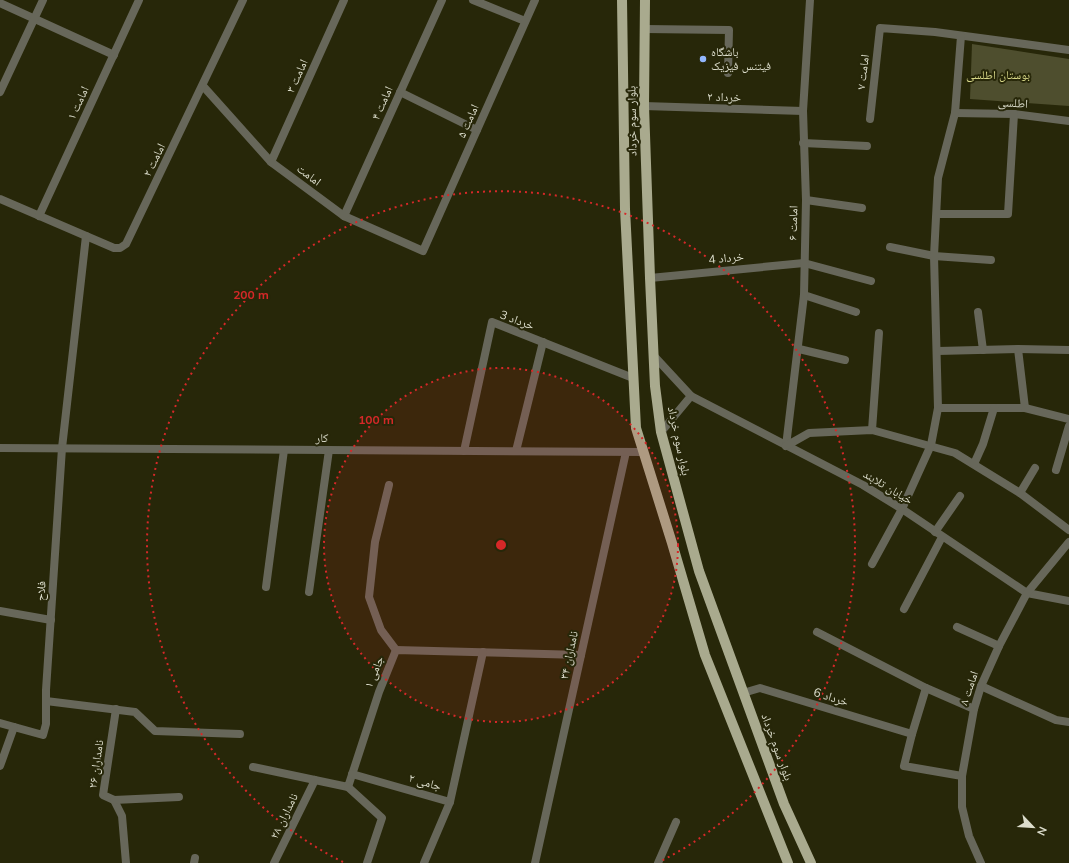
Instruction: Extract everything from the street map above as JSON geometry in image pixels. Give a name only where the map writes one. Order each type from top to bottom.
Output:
[{"type":"main road","name":"بلوار سوم خرداد","points":[[622,0],[625,209],[636,428],[705,655],[788,863]]},
{"type":"main road","name":"بلوار سوم خرداد","points":[[645,0],[644,106],[650,278],[655,386],[661,432],[699,571],[784,804],[811,863]]},
{"type":"street","points":[[0,92],[43,0]]},
{"type":"street","name":"امامت ۱","points":[[39,216],[139,0]]},
{"type":"street","name":"امامت ۲","points":[[0,199],[114,248],[120,248],[126,244],[243,0]]},
{"type":"street","name":"امامت ۳","points":[[271,162],[344,0]]},
{"type":"street","name":"امامت ۴","points":[[344,216],[442,0]]},
{"type":"street","points":[[473,0],[525,22]]},
{"type":"street","name":"امامت ۵","points":[[423,251],[535,0]]},
{"type":"street","name":"امامت ۶","points":[[786,446],[799,349],[804,294],[806,200],[803,111],[810,0]]},
{"type":"street","points":[[0,3],[114,55]]},
{"type":"street","name":"امامت ۷","points":[[870,118],[880,28],[961,36]]},
{"type":"street","points":[[645,30],[728,30],[728,74]]},
{"type":"street","points":[[872,564],[902,509],[931,445],[938,408],[938,351],[934,256],[938,178],[955,113],[961,36],[1069,50]]},
{"type":"street","name":"امامت","points":[[203,86],[271,162],[344,216],[423,251]]},
{"type":"street","points":[[400,92],[477,130]]},
{"type":"street","name":"خرداد ۲","points":[[644,106],[803,111]]},
{"type":"street","name":"اطلسی","points":[[955,113],[1014,114],[1069,121]]},
{"type":"street","points":[[936,214],[1008,214],[1014,114]]},
{"type":"street","points":[[803,143],[867,146]]},
{"type":"street","points":[[806,200],[862,208]]},
{"type":"street","name":"فلاح","points":[[14,727],[43,735],[46,724],[46,701],[62,448],[86,236]]},
{"type":"street","points":[[890,247],[934,256],[991,260]]},
{"type":"street","points":[[804,262],[871,281]]},
{"type":"street","name":"خرداد 4","points":[[650,278],[804,262]]},
{"type":"street","points":[[804,294],[856,312]]},
{"type":"street","points":[[978,312],[983,350]]},
{"type":"street","name":"خرداد 3","points":[[464,451],[492,322],[633,378]]},
{"type":"street","points":[[872,430],[879,333]]},
{"type":"street","points":[[516,451],[543,342]]},
{"type":"street","points":[[799,349],[845,360]]},
{"type":"street","points":[[938,351],[1018,349],[1069,350]]},
{"type":"street","points":[[1018,349],[1025,408]]},
{"type":"street","name":"خیابان تلابند","points":[[654,356],[691,396],[863,485],[902,509],[1027,593],[1069,601]]},
{"type":"street","points":[[661,432],[691,396]]},
{"type":"street","points":[[938,408],[1025,408],[1069,419]]},
{"type":"street","points":[[974,464],[983,444],[994,408]]},
{"type":"street","points":[[1056,470],[1069,426]]},
{"type":"street","points":[[786,446],[809,433],[872,430],[931,445],[955,453],[974,464],[1020,493],[1069,530]]},
{"type":"street","name":"کار","points":[[0,448],[643,452]]},
{"type":"street","points":[[266,587],[284,450]]},
{"type":"street","points":[[309,592],[329,450]]},
{"type":"street","name":"نامداران ۳۴","points":[[535,863],[626,452]]},
{"type":"street","points":[[1020,493],[1034,468]]},
{"type":"street","points":[[389,485],[375,542],[369,597],[381,630],[396,650]]},
{"type":"street","points":[[904,609],[938,534],[960,496]]},
{"type":"street","name":"امامت ۸","points":[[981,863],[965,822],[962,807],[962,776],[974,709],[981,686],[999,646],[1027,593],[1069,542]]},
{"type":"street","points":[[0,611],[51,620]]},
{"type":"street","points":[[957,627],[999,646]]},
{"type":"street","points":[[817,632],[926,688],[974,709]]},
{"type":"street","name":"جامی ۱","points":[[348,787],[378,692],[396,650],[581,655]]},
{"type":"street","points":[[450,802],[483,652]]},
{"type":"street","points":[[981,686],[1056,720],[1069,722]]},
{"type":"street","name":"خرداد 6","points":[[743,693],[760,688],[912,734]]},
{"type":"street","points":[[926,688],[904,766],[962,776]]},
{"type":"street","points":[[46,701],[135,712],[155,730],[240,734]]},
{"type":"street","name":"نامداران ۲۶","points":[[116,709],[103,795],[114,800],[122,816],[126,863]]},
{"type":"street","points":[[0,724],[14,727],[0,766]]},
{"type":"street","points":[[252,767],[348,787],[382,818],[367,863]]},
{"type":"street","name":"جامی ۲","points":[[352,774],[450,802],[424,863]]},
{"type":"street","name":"نامداران ۲۸","points":[[274,863],[315,780]]},
{"type":"street","points":[[114,800],[179,797]]},
{"type":"street","points":[[658,863],[676,822]]},
{"type":"green space","name":"بوستان اطلسی","points":[[972,44],[1069,59],[1069,106],[970,99]]},
{"type":"place","name":"باشگاه فیتنس فیزیک","points":[[703,59]]}]
